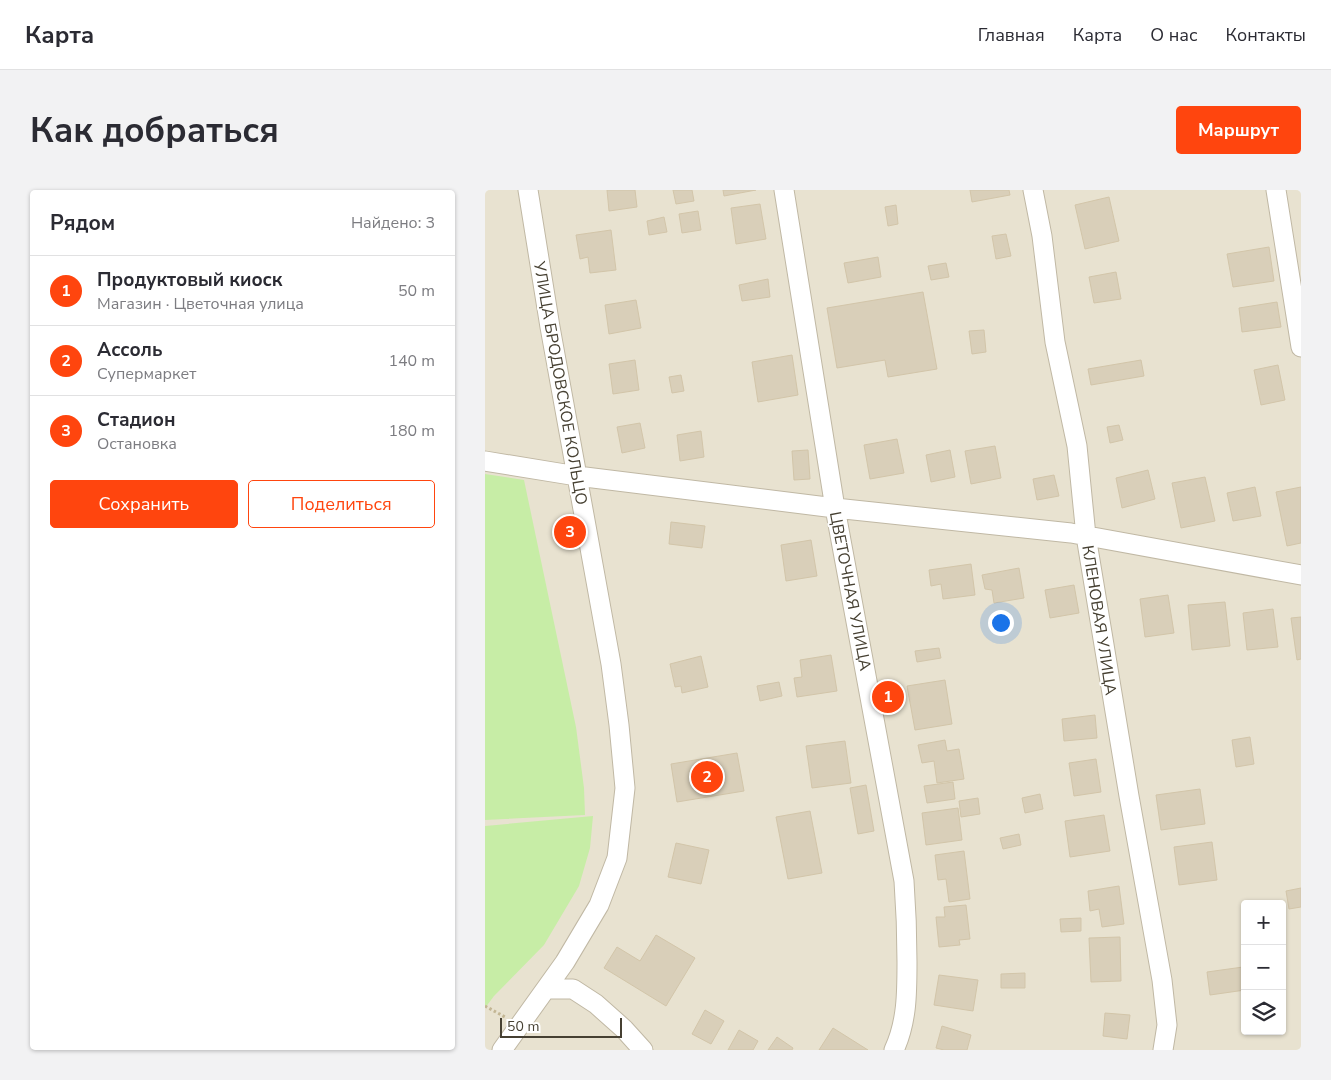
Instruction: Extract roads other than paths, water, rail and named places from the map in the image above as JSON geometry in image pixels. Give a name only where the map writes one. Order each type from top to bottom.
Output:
[{"type":"street","name":"УЛИЦА БРОДОВСКОЕ КОЛЬЦО","points":[[502,1050],[565,962],[599,904],[617,858],[625,788],[611,664],[550,327],[528,190]]},
{"type":"street","name":"ЦВЕТОЧНАЯ УЛИЦА","points":[[784,190],[835,508],[904,881],[907,922],[907,999],[900,1036],[894,1050]]},
{"type":"street","name":"КЛЕНОВАЯ УЛИЦА","points":[[1033,190],[1042,236],[1055,342],[1077,446],[1086,536],[1129,796],[1163,980],[1167,1025],[1163,1050]]},
{"type":"street","points":[[1276,190],[1301,347]]},
{"type":"street","points":[[485,462],[577,476],[835,508],[1086,536],[1301,575]]},
{"type":"street","points":[[546,989],[573,989],[596,1004],[624,1029],[643,1050]]},
{"type":"place","name":"Стадион","points":[[570,532]]},
{"type":"place","name":"Продуктовый киоск","points":[[888,697]]},
{"type":"place","name":"Ассоль","points":[[707,777]]}]
